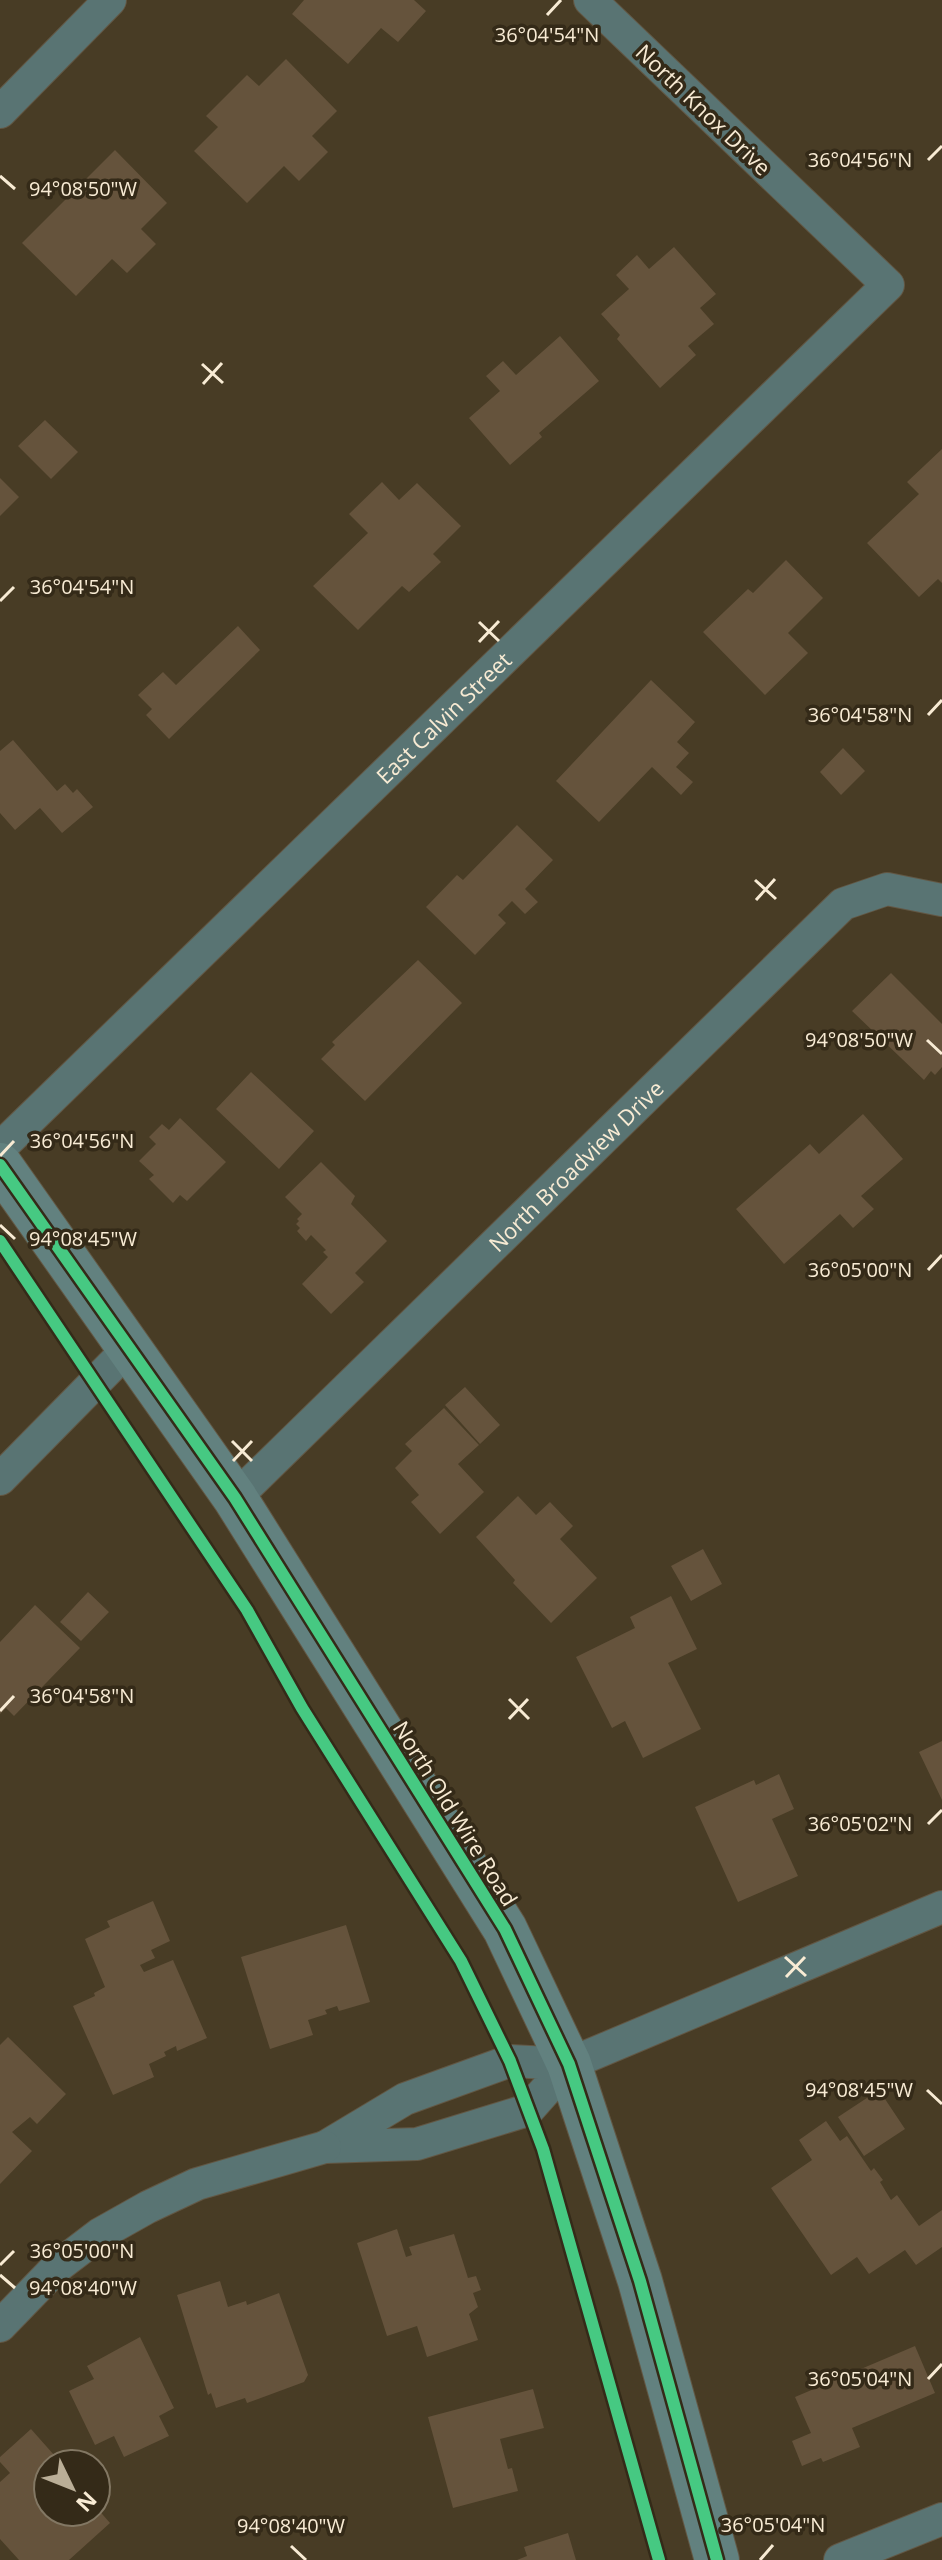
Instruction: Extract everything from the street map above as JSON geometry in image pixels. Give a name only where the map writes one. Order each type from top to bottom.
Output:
[{"type":"street","points":[[0,112],[110,0]]},
{"type":"street","name":"North Knox Drive","points":[[590,0],[888,285]]},
{"type":"street","name":"East Calvin Street","points":[[0,1148],[888,285]]},
{"type":"street","name":"North Broadview Drive","points":[[235,1498],[843,904],[887,889],[942,900]]},
{"type":"street","name":"North Old Wire Road","points":[[0,1165],[235,1498],[505,1929],[569,2064],[640,2281],[717,2560]]},
{"type":"street","points":[[0,1479],[129,1348]]},
{"type":"street","points":[[0,2326],[58,2266],[100,2234],[197,2184],[325,2147],[417,2144],[528,2110],[569,2064],[942,1907]]},
{"type":"street","points":[[325,2147],[405,2099],[510,2061],[569,2064]]},
{"type":"street","points":[[840,2560],[942,2519]]},
{"type":"building","points":[[304,0],[414,0],[426,11],[398,42],[381,28],[348,64],[292,14]]},
{"type":"building","points":[[286,59],[337,111],[312,136],[328,152],[299,181],[284,166],[247,203],[194,151],[218,127],[206,116],[247,75],[259,86]]},
{"type":"building","points":[[115,150],[167,203],[141,229],[156,244],[127,273],[112,259],[76,296],[22,243]]},
{"type":"building","points":[[674,247],[716,294],[700,308],[714,324],[688,346],[696,355],[660,388],[617,339],[620,335],[601,314],[629,289],[616,275],[637,255],[649,269]]},
{"type":"building","points":[[560,336],[599,381],[539,433],[542,437],[510,465],[469,418],[500,391],[486,376],[503,361],[516,375]]},
{"type":"building","points":[[45,420],[78,452],[51,479],[18,446]]},
{"type":"building","points":[[942,449],[942,583],[938,579],[919,597],[867,543],[919,494],[907,482]]},
{"type":"building","points":[[0,478],[19,497],[0,516]]},
{"type":"building","points":[[382,482],[399,500],[417,483],[461,526],[433,554],[441,562],[409,592],[402,586],[358,630],[313,586],[368,533],[349,514]]},
{"type":"building","points":[[786,560],[823,598],[788,633],[808,653],[765,695],[703,632],[748,589],[753,593]]},
{"type":"building","points":[[238,626],[260,650],[169,739],[146,715],[152,709],[138,695],[163,672],[176,685]]},
{"type":"building","points":[[651,680],[695,722],[677,742],[689,753],[676,767],[693,782],[681,795],[652,767],[599,822],[556,781]]},
{"type":"building","points":[[13,740],[57,791],[65,784],[73,793],[77,789],[93,807],[62,833],[40,808],[15,830],[0,813],[0,751]]},
{"type":"building","points":[[843,748],[865,771],[841,795],[820,772]]},
{"type":"building","points":[[517,825],[553,860],[525,889],[538,902],[525,914],[512,901],[498,915],[506,923],[475,955],[426,907],[457,875],[463,880]]},
{"type":"building","points":[[418,960],[462,1003],[365,1101],[321,1059],[335,1045],[332,1042]]},
{"type":"building","points":[[891,973],[942,1024],[942,1067],[935,1075],[931,1071],[924,1080],[852,1011]]},
{"type":"building","points":[[251,1072],[314,1131],[279,1169],[216,1109]]},
{"type":"building","points":[[863,1114],[903,1159],[861,1196],[874,1209],[853,1228],[840,1214],[784,1264],[736,1209],[810,1144],[819,1154]]},
{"type":"building","points":[[180,1118],[226,1162],[187,1201],[180,1195],[173,1203],[149,1179],[154,1175],[139,1161],[156,1144],[149,1137],[162,1124],[169,1130]]},
{"type":"building","points":[[321,1162],[355,1196],[351,1204],[387,1241],[355,1273],[364,1282],[331,1314],[302,1284],[328,1257],[323,1252],[326,1250],[311,1235],[306,1241],[297,1231],[300,1228],[296,1224],[297,1219],[302,1214],[285,1197]]},
{"type":"building","points":[[465,1387],[500,1425],[480,1444],[445,1405]]},
{"type":"building","points":[[444,1408],[479,1445],[458,1464],[484,1492],[440,1534],[411,1502],[419,1495],[395,1468],[412,1451],[405,1444]]},
{"type":"building","points":[[518,1496],[536,1515],[550,1502],[573,1526],[560,1539],[597,1578],[551,1623],[476,1537]]},
{"type":"building","points":[[703,1549],[722,1584],[691,1601],[671,1566]]},
{"type":"building","points":[[88,1592],[109,1612],[81,1641],[60,1622]]},
{"type":"building","points":[[671,1596],[697,1649],[668,1663],[701,1729],[643,1758],[625,1721],[612,1728],[576,1657],[635,1628],[630,1617]]},
{"type":"building","points":[[35,1605],[80,1648],[14,1716],[6,1708],[0,1714],[0,1642]]},
{"type":"building","points":[[942,1741],[942,1800],[919,1752]]},
{"type":"building","points":[[779,1774],[794,1809],[772,1819],[798,1876],[738,1902],[695,1807],[754,1780],[756,1785]]},
{"type":"building","points":[[153,1901],[170,1941],[151,1950],[155,1958],[140,1965],[144,1972],[173,1960],[207,2038],[177,2051],[176,2046],[164,2052],[166,2056],[149,2064],[154,2077],[113,2095],[73,2006],[95,1996],[94,1993],[105,1987],[85,1939],[110,1927],[107,1921]]},
{"type":"building","points":[[346,1925],[370,2002],[339,2011],[337,2006],[325,2010],[327,2014],[308,2020],[313,2035],[270,2049],[241,1957]]},
{"type":"building","points":[[8,2037],[66,2094],[37,2124],[30,2117],[12,2132],[32,2151],[0,2184],[0,2045]]},
{"type":"building","points":[[879,2090],[905,2129],[864,2156],[838,2117]]},
{"type":"building","points":[[826,2121],[840,2141],[847,2136],[871,2171],[874,2168],[883,2180],[880,2182],[891,2200],[897,2195],[919,2226],[942,2210],[942,2247],[916,2265],[905,2250],[869,2274],[857,2257],[831,2275],[771,2188],[812,2160],[799,2140]]},
{"type":"building","points":[[397,2229],[406,2257],[412,2255],[409,2247],[454,2234],[468,2278],[476,2276],[481,2290],[473,2293],[478,2307],[469,2314],[478,2340],[427,2357],[417,2326],[387,2336],[357,2243]]},
{"type":"building","points":[[220,2281],[228,2307],[246,2301],[247,2305],[279,2293],[308,2375],[304,2382],[247,2403],[245,2398],[216,2408],[211,2393],[208,2395],[177,2295]]},
{"type":"building","points":[[140,2337],[174,2408],[159,2416],[169,2436],[124,2457],[114,2436],[95,2445],[69,2391],[94,2379],[87,2366]]},
{"type":"building","points":[[915,2346],[935,2393],[852,2428],[860,2447],[823,2462],[821,2458],[802,2466],[792,2441],[811,2433],[795,2397]]},
{"type":"building","points":[[533,2389],[544,2428],[500,2439],[518,2491],[453,2508],[428,2417]]},
{"type":"building","points":[[31,2429],[48,2448],[32,2448],[32,2528],[104,2528],[69,2560],[19,2560],[0,2539],[0,2482],[10,2473],[0,2462],[0,2457]]},
{"type":"building","points":[[568,2533],[576,2560],[517,2560],[527,2556],[524,2547]]},
{"type":"cycle path","points":[[0,1165],[235,1498],[505,1929],[569,2064],[640,2281],[717,2560]]},
{"type":"cycle path","points":[[0,1241],[247,1610],[302,1708],[461,1961],[510,2061],[543,2149],[659,2560]]}]
